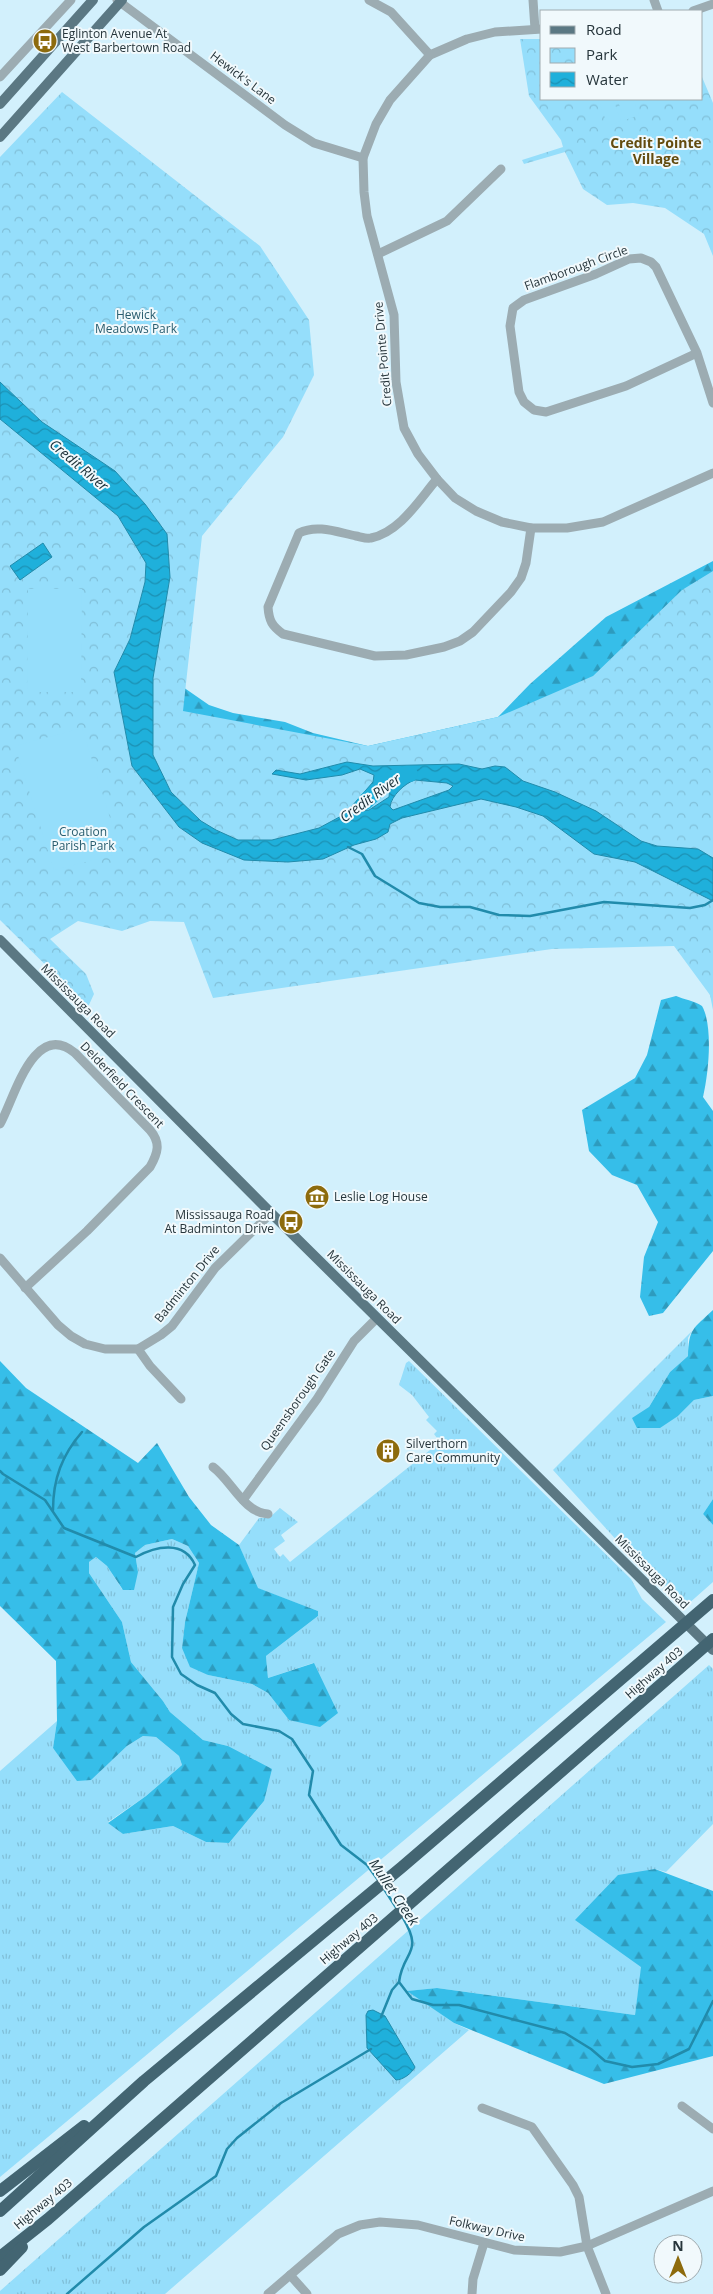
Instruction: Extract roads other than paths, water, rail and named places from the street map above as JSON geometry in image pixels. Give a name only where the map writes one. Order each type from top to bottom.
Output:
[{"type":"highway","name":"Highway 403","points":[[0,2211],[144,2081],[402,1867],[713,1600]]},
{"type":"highway","name":"Highway 403","points":[[0,2257],[48,2219],[713,1639]]},
{"type":"highway","points":[[0,2190],[45,2154],[144,2081]]},
{"type":"highway","points":[[0,2270],[48,2219]]},
{"type":"main road","points":[[0,104],[93,0]]},
{"type":"main road","points":[[0,137],[120,1]]},
{"type":"main road","name":"Mississauga Road","points":[[0,940],[271,1213],[713,1650]]},
{"type":"street","points":[[0,77],[71,0]]},
{"type":"street","points":[[369,0],[391,12],[430,55]]},
{"type":"street","points":[[533,0],[538,29]]},
{"type":"street","name":"Hewick's Lane","points":[[120,1],[285,125],[314,143],[363,158]]},
{"type":"street","points":[[696,10],[713,4]]},
{"type":"street","name":"Credit Pointe Drive","points":[[538,29],[495,32],[476,36],[430,55],[390,100],[376,124],[363,158],[367,216],[394,316],[396,382],[404,428],[418,454],[437,479],[456,498],[476,511],[502,522],[531,528],[567,528],[603,522],[713,473]]},
{"type":"street","points":[[378,254],[447,221],[501,169]]},
{"type":"street","name":"Flamborough Circle","points":[[697,353],[626,386],[546,412],[534,410],[524,402],[518,392],[510,326],[513,308],[524,300],[596,274],[629,259],[641,258],[651,262],[656,267],[697,353],[713,402]]},
{"type":"street","points":[[437,479],[395,527],[376,536],[370,538],[309,528],[299,533],[268,607],[269,620],[273,627],[284,634],[374,656],[406,655],[444,647],[473,632],[512,592],[521,578],[526,563],[531,528]]},
{"type":"street","name":"Delderfield Crescent","points":[[0,1124],[19,1079],[30,1062],[44,1048],[58,1045],[67,1047],[75,1053],[157,1138],[157,1154],[150,1166],[87,1230],[25,1288]]},
{"type":"street","name":"Badminton Drive","points":[[138,1349],[172,1326],[215,1268],[271,1213]]},
{"type":"street","points":[[0,1258],[58,1326],[85,1344],[105,1349],[138,1349],[150,1366],[181,1399]]},
{"type":"street","name":"Queensborough Gate","points":[[243,1500],[317,1399],[354,1341],[377,1318]]},
{"type":"street","points":[[213,1467],[226,1478],[243,1500],[256,1511],[268,1514]]},
{"type":"street","points":[[682,2106],[713,2129]]},
{"type":"street","points":[[482,2108],[532,2127],[539,2136],[579,2197],[587,2246],[606,2294]]},
{"type":"street","name":"Folkway Drive","points":[[268,2294],[338,2234],[360,2225],[380,2222],[418,2225],[514,2250],[560,2252],[587,2246],[713,2191]]},
{"type":"street","points":[[472,2294],[473,2279],[484,2243]]},
{"type":"street","points":[[290,2275],[307,2294]]},
{"type":"water","name":"Credit River","points":[[0,382],[42,422],[115,471],[145,504],[167,534],[170,577],[153,678],[153,755],[171,792],[201,821],[238,840],[272,840],[319,828],[345,814],[373,782],[374,775],[360,769],[342,775],[306,780],[272,774],[276,770],[300,774],[347,762],[373,766],[459,764],[482,769],[495,766],[505,767],[523,781],[555,792],[596,811],[641,841],[657,846],[698,849],[713,858],[713,901],[635,862],[594,854],[543,816],[516,807],[481,799],[402,818],[390,824],[388,832],[376,839],[354,845],[323,859],[288,862],[244,860],[202,843],[179,827],[132,766],[114,672],[130,639],[145,582],[146,563],[118,516],[0,419]],"holes":[[[391,777],[389,797],[369,810],[363,811],[367,804],[376,796],[383,781]],[[415,780],[447,783],[453,786],[449,790],[393,810],[390,807],[396,794]]]},
{"type":"water","points":[[43,543],[52,557],[20,580],[10,566]]},
{"type":"water","points":[[373,2010],[385,2016],[415,2067],[410,2074],[402,2079],[396,2080],[367,2048],[366,2015],[368,2011]]},
{"type":"waterway","name":"Credit River","points":[[365,802],[391,779],[404,774],[410,774]]},
{"type":"waterway","points":[[348,847],[362,854],[375,876],[419,903],[440,907],[470,907],[499,915],[530,916],[604,902],[690,908],[705,905],[713,900]]},
{"type":"waterway","points":[[53,1510],[53,1499],[60,1468],[69,1450],[82,1432]]},
{"type":"waterway","name":"Mullet Creek","points":[[0,1471],[45,1500],[64,1528],[136,1557],[161,1548],[177,1549],[190,1557],[195,1565],[183,1584],[173,1607],[172,1657],[181,1674],[197,1685],[215,1693],[231,1714],[243,1724],[279,1731],[292,1739],[313,1771],[309,1795],[341,1845],[367,1865],[378,1880]]},
{"type":"waterway","name":"Mullet Creek","points":[[384,1889],[397,1909]]},
{"type":"waterway","name":"Mullet Creek","points":[[402,1916],[409,1929],[412,1945],[401,1971],[399,1982],[412,1999],[433,2005],[459,2005],[565,2033],[591,2049],[605,2061],[632,2067],[658,2064],[689,2049],[713,2001]]},
{"type":"waterway","points":[[381,2017],[392,1990],[399,1982]]},
{"type":"waterway","points":[[67,2294],[144,2227],[216,2176],[227,2149],[237,2138],[281,2103],[371,2049]]},
{"type":"place","name":"Eglinton Avenue At West Barbertown Road","points":[[45,41]]},
{"type":"place","name":"Leslie Log House","points":[[317,1197]]},
{"type":"place","name":"Mississauga Road At Badminton Drive","points":[[291,1222]]},
{"type":"place","name":"Silverthorn Care Community","points":[[388,1451]]},
{"type":"district","name":"Credit Pointe Village","points":[[656,152]]},
{"type":"park label","name":"Hewick Meadows Park","points":[[136,322]]},
{"type":"park label","name":"Croation Parish Park","points":[[83,839]]}]
